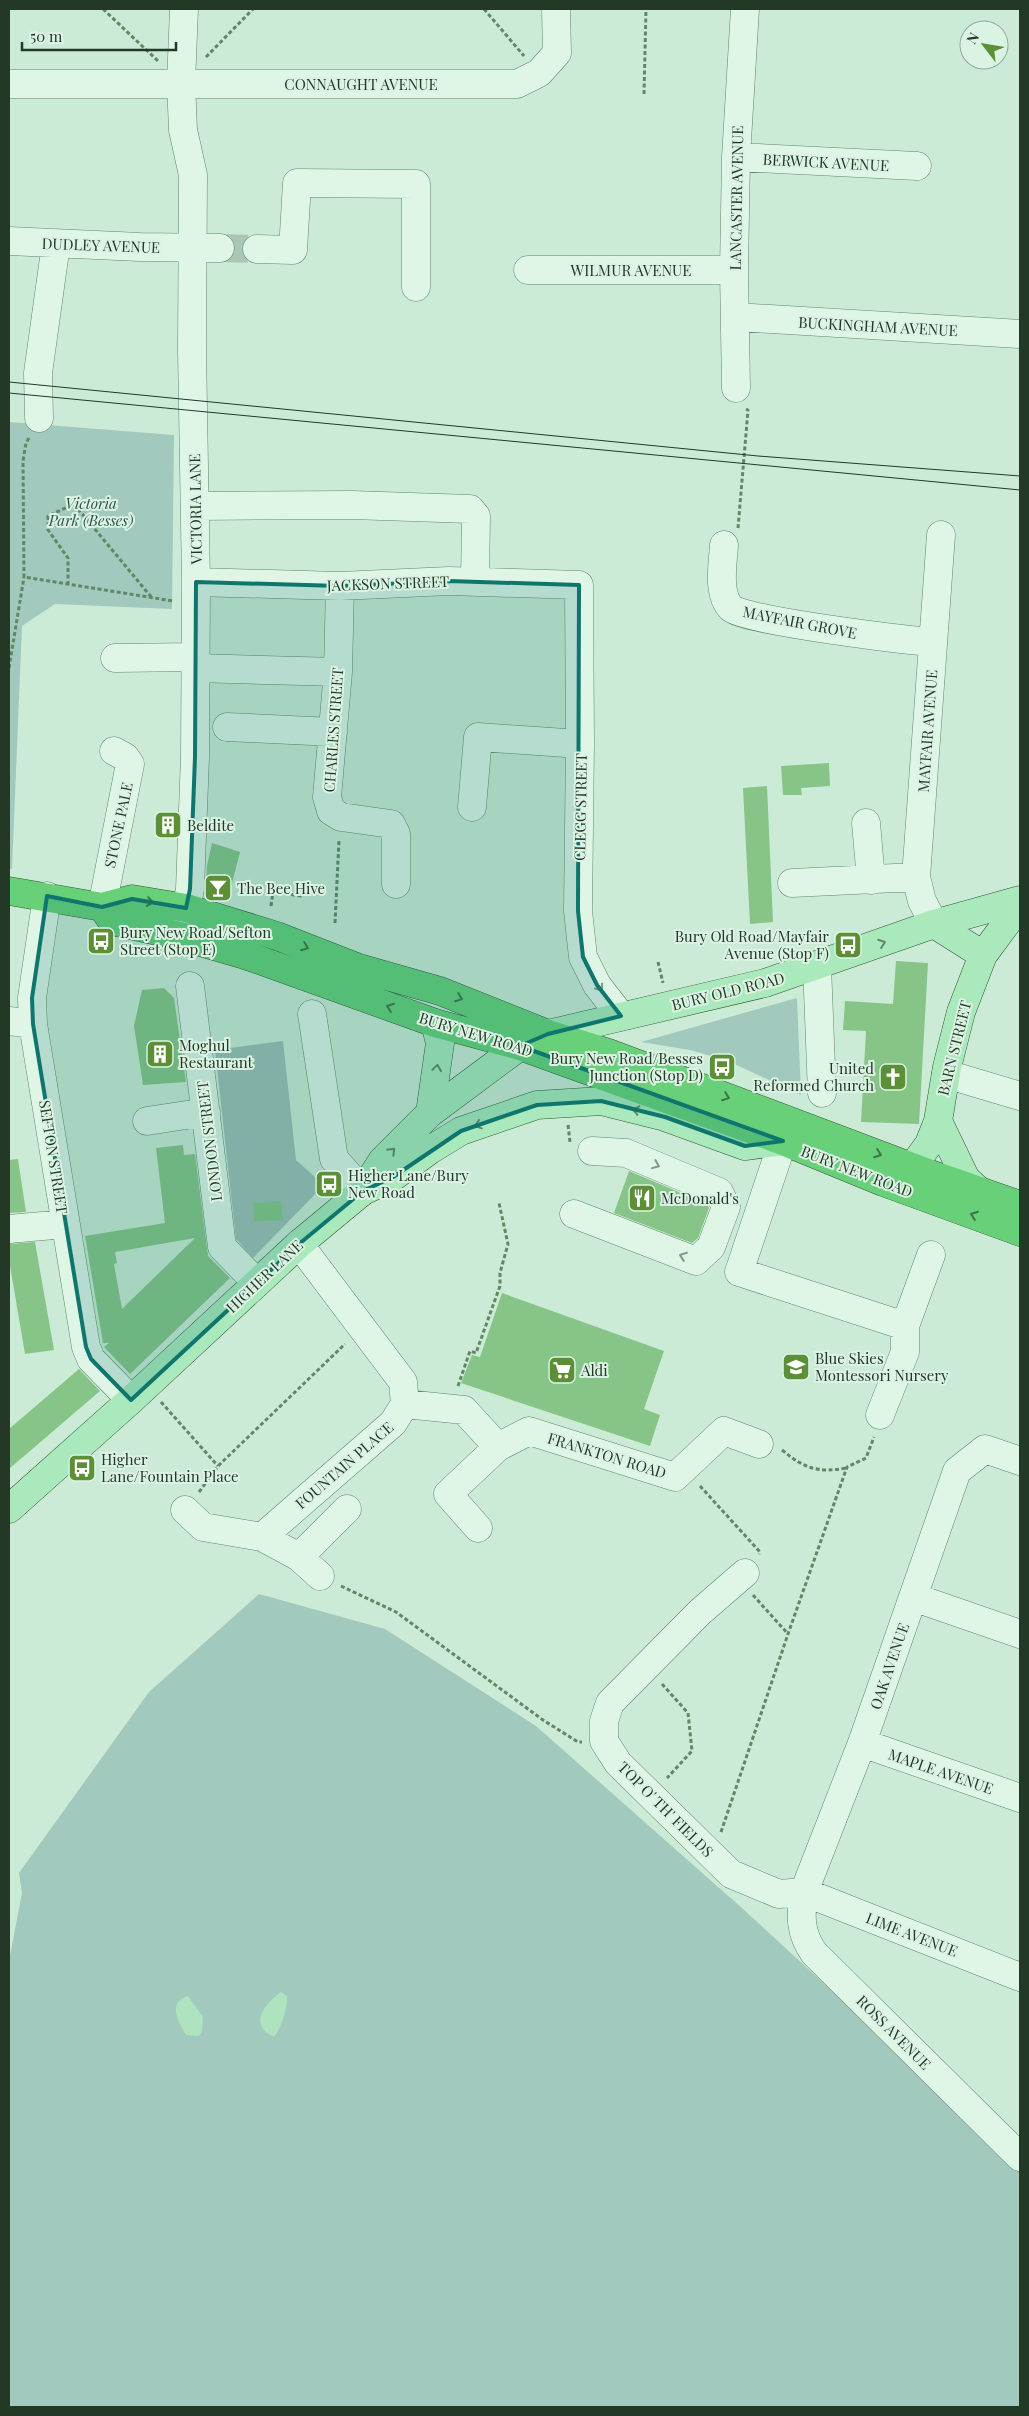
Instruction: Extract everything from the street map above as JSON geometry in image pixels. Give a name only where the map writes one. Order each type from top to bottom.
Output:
[{"type":"highway","name":"BURY NEW ROAD","points":[[9,891],[102,906],[132,899],[186,908],[277,936],[359,968],[440,991],[548,1034],[608,1053],[912,1167],[1020,1205]]},
{"type":"highway","name":"BURY NEW ROAD","points":[[102,906],[112,921],[180,936],[245,955],[435,1023],[520,1046],[783,1141],[883,1182],[1020,1232]]},
{"type":"main road","name":"BURY OLD ROAD","points":[[520,1046],[548,1034],[765,984],[934,924],[1020,900]]},
{"type":"main road","name":"BARN STREET","points":[[883,1182],[898,1178],[912,1167],[929,1144],[938,1121],[946,1074],[961,1012],[983,955],[1020,904]]},
{"type":"main road","points":[[934,924],[983,955]]},
{"type":"main road","points":[[430,1113],[440,1044],[435,1023]]},
{"type":"main road","name":"HIGHER LANE","points":[[9,1509],[131,1400],[299,1244],[363,1191],[382,1161],[430,1113],[520,1046]]},
{"type":"main road","points":[[363,1191],[393,1177],[430,1150],[461,1131],[537,1105],[601,1102],[665,1117],[744,1146],[783,1141]]},
{"type":"main road","points":[[938,1121],[966,1178],[979,1191]]},
{"type":"street","name":"VICTORIA LANE","points":[[180,936],[190,889],[195,776],[196,593],[192,350],[193,175],[185,144],[181,83],[184,9]]},
{"type":"street","points":[[539,73],[557,53],[556,9]]},
{"type":"street","name":"LANCASTER AVENUE","points":[[736,388],[734,270],[736,157],[745,9]]},
{"type":"street","name":"CONNAUGHT AVENUE","points":[[9,84],[517,84],[539,73]]},
{"type":"street","name":"BERWICK AVENUE","points":[[736,157],[917,166]]},
{"type":"street","points":[[257,249],[293,250],[297,182],[416,184],[416,287]]},
{"type":"street","name":"DUDLEY AVENUE","points":[[9,241],[220,248]]},
{"type":"street","points":[[39,418],[38,373],[56,244]]},
{"type":"street","name":"WILMUR AVENUE","points":[[528,270],[734,270]]},
{"type":"street","name":"BUCKINGHAM AVENUE","points":[[736,317],[1020,334]]},
{"type":"street","points":[[195,506],[342,505],[470,508],[476,516],[475,582]]},
{"type":"street","name":"MAYFAIR AVENUE","points":[[934,924],[922,901],[916,877],[941,536]]},
{"type":"street","name":"MAYFAIR GROVE","points":[[731,537],[722,580],[724,596],[732,608],[744,614],[782,622],[906,640],[934,642]]},
{"type":"street","name":"JACKSON STREET","points":[[196,593],[449,581],[579,585]]},
{"type":"street","name":"CLEGG STREET","points":[[579,585],[578,911],[583,957],[597,985],[621,1016]]},
{"type":"street","name":"CHARLES STREET","points":[[340,586],[338,672],[327,797],[331,810],[341,817]]},
{"type":"street","points":[[115,658],[338,672]]},
{"type":"street","points":[[227,727],[333,732]]},
{"type":"street","points":[[472,807],[478,736],[580,744]]},
{"type":"street","name":"STONE PALE","points":[[102,906],[130,764],[126,757],[114,751]]},
{"type":"street","points":[[341,817],[391,824],[396,834],[396,884]]},
{"type":"street","points":[[866,823],[871,880]]},
{"type":"street","points":[[792,883],[916,877]]},
{"type":"street","name":"SEFTON STREET","points":[[47,896],[32,998],[21,1022],[65,1224],[86,1347],[91,1359],[131,1400]]},
{"type":"street","points":[[817,966],[822,1093]]},
{"type":"street","name":"LONDON STREET","points":[[190,986],[204,1011],[206,1112],[222,1247],[257,1283]]},
{"type":"street","points":[[312,1014],[334,1158],[363,1191]]},
{"type":"street","points":[[946,1074],[1020,1096]]},
{"type":"street","points":[[147,1121],[206,1112]]},
{"type":"street","points":[[783,1141],[739,1272],[905,1326]]},
{"type":"street","points":[[574,1214],[696,1261],[711,1247],[726,1207],[719,1192],[626,1153],[581,1152]]},
{"type":"street","points":[[9,1230],[65,1224]]},
{"type":"street","points":[[299,1244],[403,1382],[405,1404],[464,1410],[498,1447]]},
{"type":"street","points":[[880,1415],[905,1352],[905,1326],[931,1255]]},
{"type":"street","name":"FOUNTAIN PLACE","points":[[262,1537],[393,1423],[405,1404]]},
{"type":"street","name":"FRANKTON ROAD","points":[[478,1528],[448,1494],[498,1447],[529,1431],[675,1477],[724,1431],[759,1444]]},
{"type":"street","name":"OAK AVENUE","points":[[804,1892],[862,1744],[957,1471],[985,1449],[1020,1461]]},
{"type":"street","points":[[299,1557],[347,1509]]},
{"type":"street","points":[[185,1510],[203,1527],[262,1537],[299,1557],[320,1576]]},
{"type":"street","points":[[604,1741],[604,1721],[610,1703],[700,1612],[742,1576]]},
{"type":"street","points":[[913,1597],[1020,1634]]},
{"type":"street","name":"TOP O' TH' FIELDS","points":[[604,1741],[618,1763],[731,1874],[779,1894],[804,1892]]},
{"type":"street","name":"MAPLE AVENUE","points":[[862,1744],[1020,1798]]},
{"type":"street","name":"LIME AVENUE","points":[[804,1892],[1020,1977]]},
{"type":"street","name":"ROSS AVENUE","points":[[804,1892],[800,1912],[802,1930],[814,1953],[1020,2157]]},
{"type":"path","points":[[104,9],[181,83],[253,9]]},
{"type":"path","points":[[484,9],[539,73]]},
{"type":"path","points":[[644,94],[646,9]]},
{"type":"path","points":[[731,537],[748,410],[739,406],[736,388]]},
{"type":"path","points":[[9,668],[24,577],[23,461],[26,443],[37,427],[39,418]]},
{"type":"path","points":[[68,585],[68,558],[48,530],[48,516],[74,504],[153,598]]},
{"type":"path","points":[[24,577],[153,598],[196,593]]},
{"type":"path","points":[[335,923],[341,817]]},
{"type":"path","points":[[271,906],[273,892],[302,896]]},
{"type":"path","points":[[658,962],[664,986]]},
{"type":"path","points":[[559,1123],[568,1122],[581,1152]]},
{"type":"path","points":[[451,1409],[470,1351],[476,1353],[500,1286],[500,1273],[508,1244],[499,1203]]},
{"type":"path","points":[[185,1510],[218,1466],[362,1328]]},
{"type":"path","points":[[165,1395],[159,1400],[218,1466]]},
{"type":"path","points":[[759,1444],[768,1439],[800,1465],[826,1472],[847,1467],[866,1458],[880,1415]]},
{"type":"path","points":[[713,1855],[847,1467]]},
{"type":"path","points":[[685,1468],[760,1552],[742,1576],[788,1634]]},
{"type":"path","points":[[320,1576],[396,1612],[543,1720],[578,1742],[604,1741]]},
{"type":"path","points":[[646,1666],[688,1713],[692,1751],[652,1796]]},
{"type":"highlighted area","points":[[449,581],[579,585],[578,911],[583,957],[597,985],[621,1016],[548,1034],[520,1046],[783,1141],[745,1146],[665,1117],[601,1101],[537,1105],[461,1131],[393,1177],[363,1191],[299,1244],[131,1400],[91,1359],[86,1347],[33,1024],[32,998],[47,896],[102,907],[132,899],[186,908],[190,889],[195,757],[196,582],[340,586]]},
{"type":"green space","name":"Victoria Park (Besses)","points":[[9,422],[174,435],[172,609],[55,604],[22,626],[12,869],[9,869]]},
{"type":"green space","points":[[797,998],[801,1095],[728,1061],[690,1050],[641,1042]]},
{"type":"green space","points":[[259,1594],[385,1629],[536,1726],[743,1909],[929,2080],[1020,2168],[1020,2407],[9,2407],[9,1961],[22,1893],[19,1873],[149,1692]]},
{"type":"sand","points":[[281,1992],[287,1996],[286,2006],[274,2037],[266,2032],[260,2021],[264,2008]]},
{"type":"sand","points":[[188,1996],[203,2017],[202,2031],[199,2036],[186,2035],[176,2013],[178,2003]]},
{"type":"shaded area","points":[[283,1041],[296,1160],[324,1185],[253,1258],[236,1239],[215,1050]]},
{"type":"building","points":[[829,763],[830,786],[801,788],[802,795],[783,795],[781,766]]},
{"type":"building","points":[[767,786],[773,922],[750,924],[743,788]]},
{"type":"building","points":[[212,843],[240,852],[229,895],[206,887],[207,866]]},
{"type":"building","name":"United Reformed Church","points":[[896,961],[928,963],[919,1124],[861,1122],[866,1031],[843,1030],[845,1001],[893,1004]]},
{"type":"building","name":"Moghul Restaurant","points":[[164,988],[174,998],[186,1082],[143,1085],[134,1026],[142,990]]},
{"type":"building","points":[[183,1145],[184,1155],[195,1154],[208,1256],[230,1278],[130,1374],[104,1347],[109,1343],[103,1343],[85,1236],[165,1223],[156,1148]],"holes":[[[195,1238],[122,1309],[114,1264],[117,1263],[115,1252]]]},
{"type":"building","points":[[18,1159],[26,1212],[9,1213],[9,1160]]},
{"type":"building","points":[[629,1171],[707,1204],[709,1208],[698,1238],[692,1243],[614,1213]]},
{"type":"building","points":[[281,1201],[283,1220],[254,1222],[253,1203]]},
{"type":"building","points":[[35,1242],[54,1350],[25,1354],[9,1260],[9,1244]]},
{"type":"building","name":"Aldi","points":[[502,1293],[664,1351],[644,1409],[660,1415],[650,1446],[461,1383],[472,1355],[480,1357]]},
{"type":"building","points":[[79,1369],[100,1391],[9,1469],[9,1429]]},
{"type":"tunnel","points":[[220,248],[257,249]]},
{"type":"tram line","points":[[9,382],[758,456],[1020,476]]},
{"type":"tram line","points":[[9,393],[1020,490]]},
{"type":"place","name":"Beldite","points":[[168,825]]},
{"type":"place","name":"The Bee Hive","points":[[218,888]]},
{"type":"place","name":"Bury New Road/Sefton Street (Stop E)","points":[[101,941]]},
{"type":"place","name":"Bury Old Road/Mayfair Avenue (Stop F)","points":[[848,945]]},
{"type":"place","name":"Moghul Restaurant","points":[[160,1054]]},
{"type":"place","name":"Bury New Road/Besses Junction (Stop D)","points":[[722,1067]]},
{"type":"place","name":"United Reformed Church","points":[[893,1077]]},
{"type":"place","name":"Higher Lane/Bury New Road","points":[[329,1184]]},
{"type":"place","name":"McDonald's","points":[[642,1198]]},
{"type":"place","name":"Blue Skies Montessori Nursery","points":[[796,1367]]},
{"type":"place","name":"Aldi","points":[[562,1370]]},
{"type":"place","name":"Higher Lane/Fountain Place","points":[[82,1468]]}]
